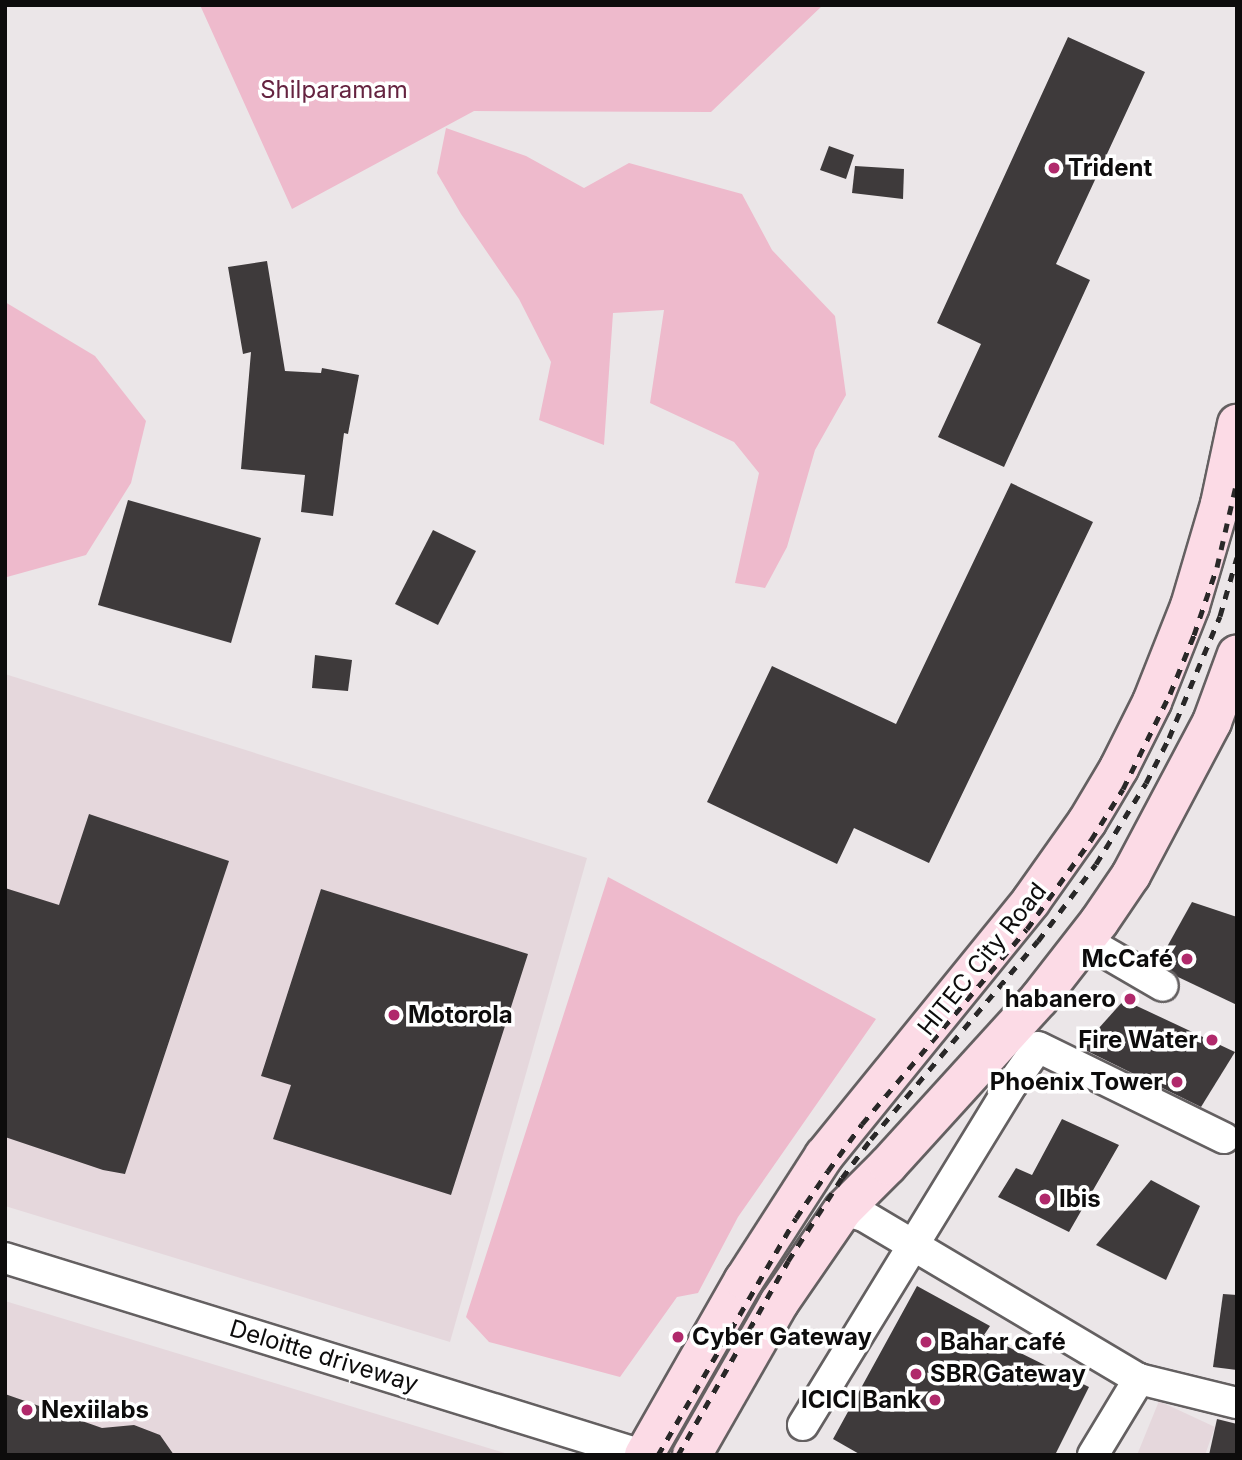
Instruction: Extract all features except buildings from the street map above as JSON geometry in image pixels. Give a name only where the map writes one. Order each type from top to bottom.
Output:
[{"type":"main road","name":"HITEC City Road","points":[[643,1455],[744,1280],[824,1156],[1031,901],[1087,822],[1119,768],[1152,702],[1191,606],[1220,504],[1237,424]]},
{"type":"main road","points":[[692,1455],[779,1303],[843,1210],[1039,999],[1138,863],[1212,722],[1237,654]]},
{"type":"street","points":[[1084,940],[1163,986]]},
{"type":"street","points":[[803,1425],[1012,1084],[1043,1041],[1220,1130]]},
{"type":"street","points":[[843,1210],[864,1216],[1139,1379],[1237,1403]]},
{"type":"street","name":"Deloitte driveway","points":[[5,1258],[643,1455]]},
{"type":"street","points":[[1093,1455],[1139,1379]]},
{"type":"shaded area","points":[[5,674],[587,858],[450,1342],[5,1206]]},
{"type":"shaded area","points":[[5,1301],[508,1454],[5,1455]]},
{"type":"shaded area","points":[[1159,1401],[1215,1427],[1205,1455],[1137,1455]]},
{"type":"green space","name":"Shilparamam","points":[[200,5],[823,5],[711,112],[474,111],[292,209]]},
{"type":"green space","points":[[446,128],[526,156],[584,188],[629,163],[742,194],[772,250],[835,316],[846,395],[815,450],[787,547],[765,588],[735,583],[759,473],[734,442],[650,403],[664,310],[613,313],[604,445],[539,420],[551,362],[519,299],[461,214],[437,173]]},
{"type":"green space","points":[[5,302],[95,356],[146,421],[131,483],[86,555],[7,577]]},
{"type":"green space","points":[[608,877],[876,1019],[738,1217],[698,1293],[677,1297],[620,1377],[489,1342],[466,1317]]},
{"type":"railway","points":[[658,1455],[796,1218],[828,1171],[862,1124],[1027,929],[1091,840],[1123,789],[1170,694],[1194,635],[1217,567],[1237,481]]},
{"type":"railway","points":[[678,1455],[788,1261],[842,1178],[871,1139],[1038,941],[1096,864],[1146,783],[1169,738],[1220,616],[1237,557]]},
{"type":"place","name":"Trident","points":[[1054,168]]},
{"type":"place","name":"McCafé","points":[[1187,959]]},
{"type":"place","name":"habanero","points":[[1130,999]]},
{"type":"place","name":"Motorola","points":[[394,1015]]},
{"type":"place","name":"Fire Water","points":[[1212,1040]]},
{"type":"place","name":"Phoenix Tower","points":[[1177,1082]]},
{"type":"place","name":"Ibis","points":[[1045,1199]]},
{"type":"place","name":"Cyber Gateway","points":[[678,1337]]},
{"type":"place","name":"Bahar café","points":[[926,1342]]},
{"type":"place","name":"SBR Gateway","points":[[916,1374]]},
{"type":"place","name":"ICICI Bank","points":[[935,1400]]},
{"type":"place","name":"Nexiilabs","points":[[27,1410]]}]
